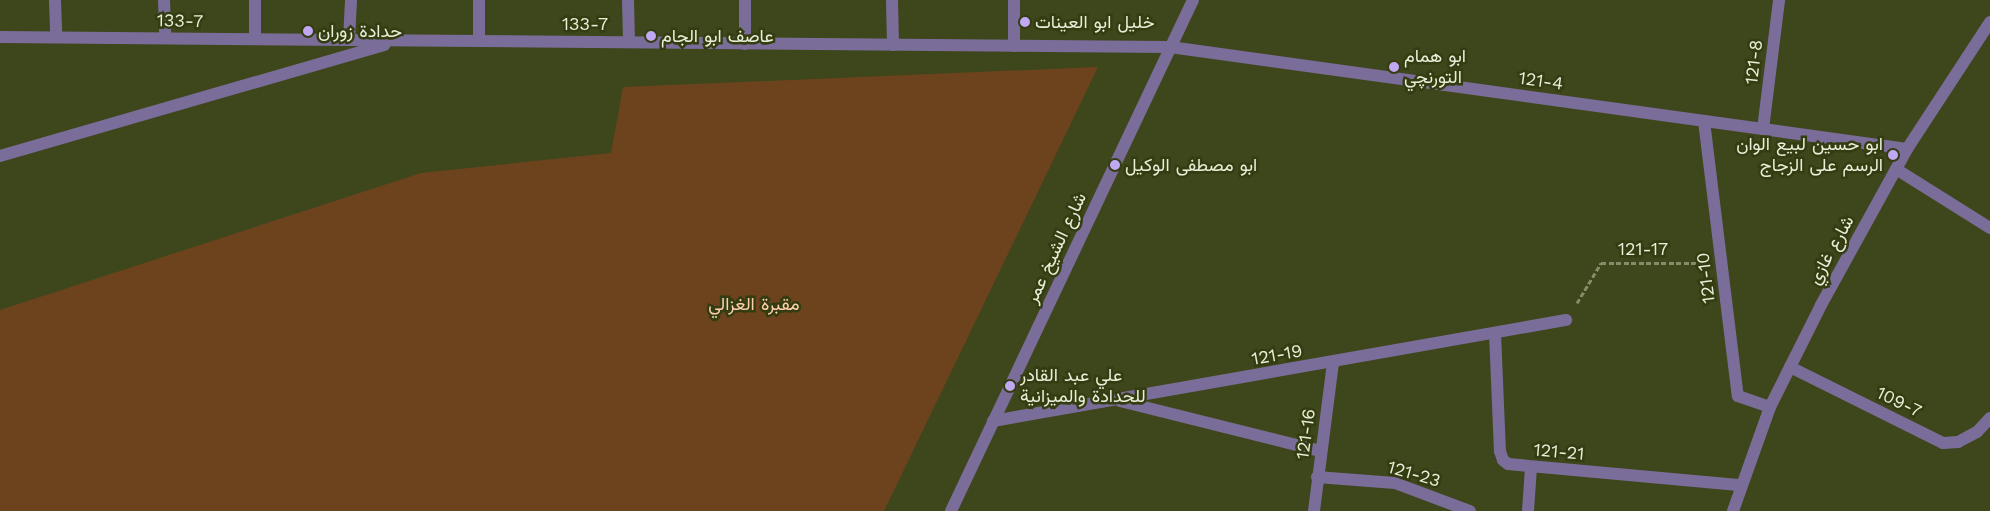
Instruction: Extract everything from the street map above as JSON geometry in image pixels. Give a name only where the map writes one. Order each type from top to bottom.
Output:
[{"type":"street","points":[[55,0],[56,37]]},
{"type":"street","points":[[164,0],[165,38]]},
{"type":"street","points":[[255,0],[255,39]]},
{"type":"street","points":[[349,40],[351,0]]},
{"type":"street","points":[[479,0],[479,41]]},
{"type":"street","points":[[628,0],[629,42]]},
{"type":"street","points":[[745,0],[745,44]]},
{"type":"street","points":[[892,0],[893,45]]},
{"type":"street","points":[[1014,0],[1014,46]]},
{"type":"street","name":"شارع الشيخ عمر","points":[[951,511],[1193,0]]},
{"type":"street","name":"121-8","points":[[1763,129],[1779,0]]},
{"type":"street","name":"شارع غازي","points":[[1733,511],[1741,484],[1770,407],[1820,305],[1907,149],[1990,22]]},
{"type":"street","name":"133-7","points":[[0,37],[1170,47]]},
{"type":"street","points":[[0,156],[398,40]]},
{"type":"street","name":"121-4","points":[[1170,47],[1907,149]]},
{"type":"street","name":"121-10","points":[[1704,121],[1738,396],[1770,407]]},
{"type":"street","points":[[1896,169],[1990,228]]},
{"type":"street","name":"121-19","points":[[993,421],[1333,363],[1566,320]]},
{"type":"street","name":"121-21","points":[[1495,333],[1500,452],[1503,460],[1508,464],[1741,484]]},
{"type":"street","name":"121-16","points":[[1314,511],[1333,363]]},
{"type":"street","name":"109-7","points":[[1790,367],[1943,443],[1958,442],[1977,432],[1990,418]]},
{"type":"street","points":[[1115,400],[1321,451]]},
{"type":"street","points":[[1528,511],[1532,467]]},
{"type":"street","name":"121-23","points":[[1317,478],[1395,483],[1470,511]]},
{"type":"path","name":"121-17","points":[[1566,320],[1601,263],[1721,263]]},
{"type":"green space","name":"مقبرة الغزالي","points":[[1098,67],[884,511],[0,511],[0,310],[421,173],[611,153],[623,87]]},
{"type":"place","name":"خليل ابو العينات","points":[[1025,22]]},
{"type":"place","name":"حدادة زوران","points":[[308,31]]},
{"type":"place","name":"عاصف ابو الجام","points":[[651,36]]},
{"type":"place","name":"ابو همام التورنچي","points":[[1394,67]]},
{"type":"place","name":"ابو حسين لبيع الوان الرسم على الزجاج","points":[[1893,155]]},
{"type":"place","name":"ابو مصطفى الوكيل","points":[[1115,165]]},
{"type":"place","name":"علي عبد القادر للحدادة والميزانية","points":[[1010,386]]}]
